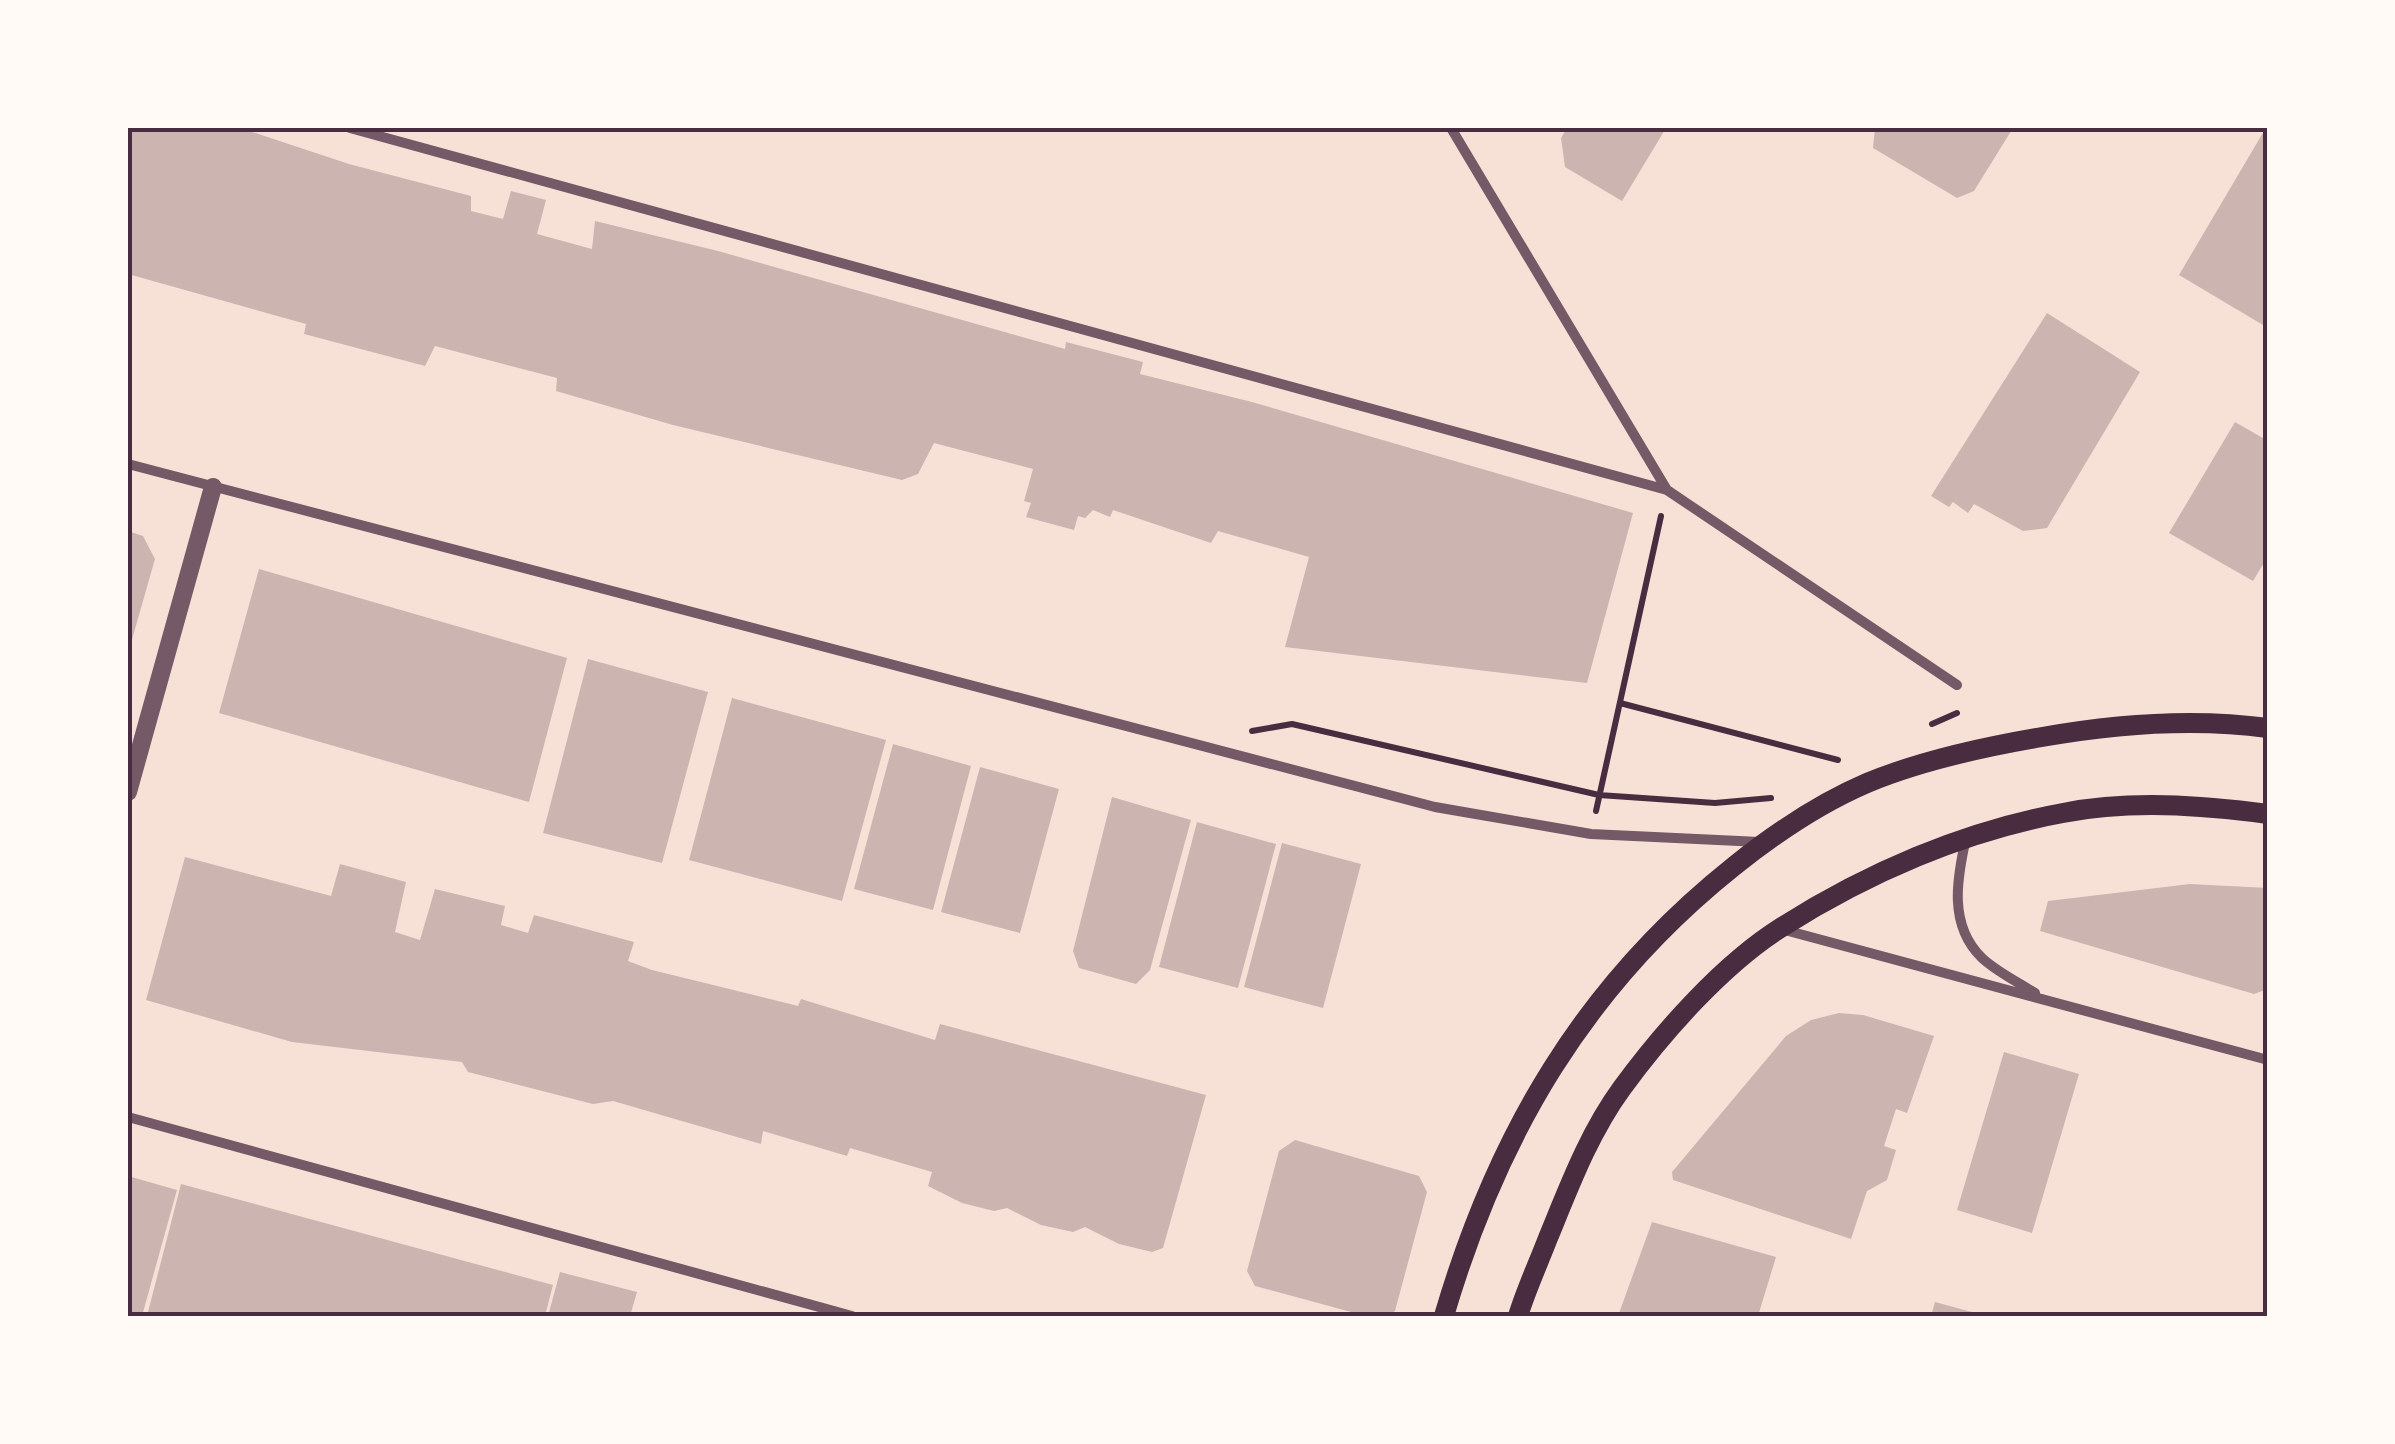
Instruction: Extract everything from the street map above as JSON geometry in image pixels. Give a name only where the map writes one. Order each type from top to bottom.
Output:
[{"type":"main road","points":[[1444,1316],[1466,1240],[1521,1120],[1557,1057],[1652,939],[1695,897],[1763,842],[1866,783],[1999,744],[2094,728],[2177,724],[2268,728]]},
{"type":"main road","points":[[1518,1316],[1575,1171],[1620,1092],[1663,1036],[1712,985],[1779,928],[1901,865],[1966,838],[2066,812],[2133,806],[2268,814]]},
{"type":"street","points":[[350,128],[1667,490],[1957,685]]},
{"type":"street","points":[[1451,128],[1667,490]]},
{"type":"street","points":[[128,464],[1415,802],[1591,834],[1763,842]]},
{"type":"street","points":[[128,792],[213,487]]},
{"type":"street","points":[[1966,838],[1957,876],[1956,904],[1966,935],[1981,958],[2044,1000]]},
{"type":"street","points":[[1779,928],[2268,1060]]},
{"type":"street","points":[[128,1117],[852,1316]]},
{"type":"path","points":[[1591,834],[1667,490]]},
{"type":"path","points":[[1620,702],[1848,763],[1833,770]]},
{"type":"path","points":[[1919,730],[1972,706]]},
{"type":"path","points":[[1239,733],[1292,724],[1599,795],[1714,803],[1772,798],[1788,791]]},
{"type":"building","points":[[128,128],[240,128],[349,164],[471,196],[471,211],[503,219],[511,191],[546,200],[537,234],[592,249],[595,221],[718,251],[1065,349],[1066,342],[1143,362],[1140,374],[1252,402],[1633,513],[1587,683],[1285,647],[1309,557],[1218,531],[1211,543],[1113,510],[1110,517],[1093,510],[1085,518],[1078,516],[1074,530],[1026,517],[1031,503],[1024,501],[1033,469],[934,443],[918,474],[902,480],[673,425],[556,391],[557,378],[435,346],[425,366],[304,334],[306,324],[128,274]]},
{"type":"building","points":[[1567,128],[1666,128],[1622,201],[1565,167],[1561,138]]},
{"type":"building","points":[[1875,128],[2013,128],[1974,191],[1957,198],[1873,148]]},
{"type":"building","points":[[2264,131],[2268,134],[2268,328],[2179,275]]},
{"type":"building","points":[[2047,313],[2140,372],[2047,528],[2023,531],[1974,504],[1968,513],[1953,502],[1949,507],[1931,496]]},
{"type":"building","points":[[2235,422],[2268,441],[2268,556],[2253,581],[2169,533]]},
{"type":"building","points":[[128,531],[143,536],[155,559],[129,650]]},
{"type":"building","points":[[259,569],[567,658],[529,802],[219,713]]},
{"type":"building","points":[[588,659],[708,692],[662,863],[543,833]]},
{"type":"building","points":[[732,698],[886,740],[842,901],[689,860]]},
{"type":"building","points":[[893,744],[971,766],[933,910],[854,889]]},
{"type":"building","points":[[980,767],[1059,789],[1020,933],[941,912]]},
{"type":"building","points":[[1112,797],[1191,820],[1150,970],[1136,984],[1079,968],[1073,951]]},
{"type":"building","points":[[1197,822],[1276,844],[1238,988],[1159,967]]},
{"type":"building","points":[[1282,843],[1361,864],[1323,1008],[1244,987]]},
{"type":"building","points":[[185,857],[331,896],[340,864],[406,882],[395,932],[420,940],[435,889],[505,906],[501,925],[528,933],[534,915],[634,942],[628,961],[652,970],[798,1006],[801,999],[935,1040],[940,1024],[1206,1095],[1163,1248],[1152,1252],[1119,1244],[1085,1227],[1073,1232],[1041,1225],[1007,1208],[994,1211],[962,1203],[928,1186],[932,1172],[850,1148],[847,1156],[763,1131],[761,1144],[613,1101],[593,1104],[468,1072],[462,1062],[292,1042],[146,1000]]},
{"type":"building","points":[[2190,884],[2268,888],[2268,989],[2254,994],[2040,931],[2048,901]]},
{"type":"building","points":[[1839,1013],[1863,1015],[1934,1036],[1907,1113],[1896,1109],[1884,1146],[1896,1150],[1887,1180],[1867,1191],[1851,1239],[1673,1180],[1672,1172],[1786,1036],[1811,1020]]},
{"type":"building","points":[[2004,1052],[2079,1074],[2032,1233],[1957,1210]]},
{"type":"building","points":[[1295,1140],[1419,1176],[1427,1192],[1395,1311],[1387,1316],[1366,1316],[1255,1286],[1247,1271],[1279,1151]]},
{"type":"building","points":[[128,1176],[177,1190],[142,1316],[128,1316]]},
{"type":"building","points":[[181,1184],[553,1285],[545,1316],[147,1316]]},
{"type":"building","points":[[1652,1222],[1776,1257],[1758,1316],[1618,1316]]},
{"type":"building","points":[[560,1272],[637,1292],[630,1316],[548,1316]]},
{"type":"building","points":[[1935,1302],[1983,1315],[1931,1316]]}]
